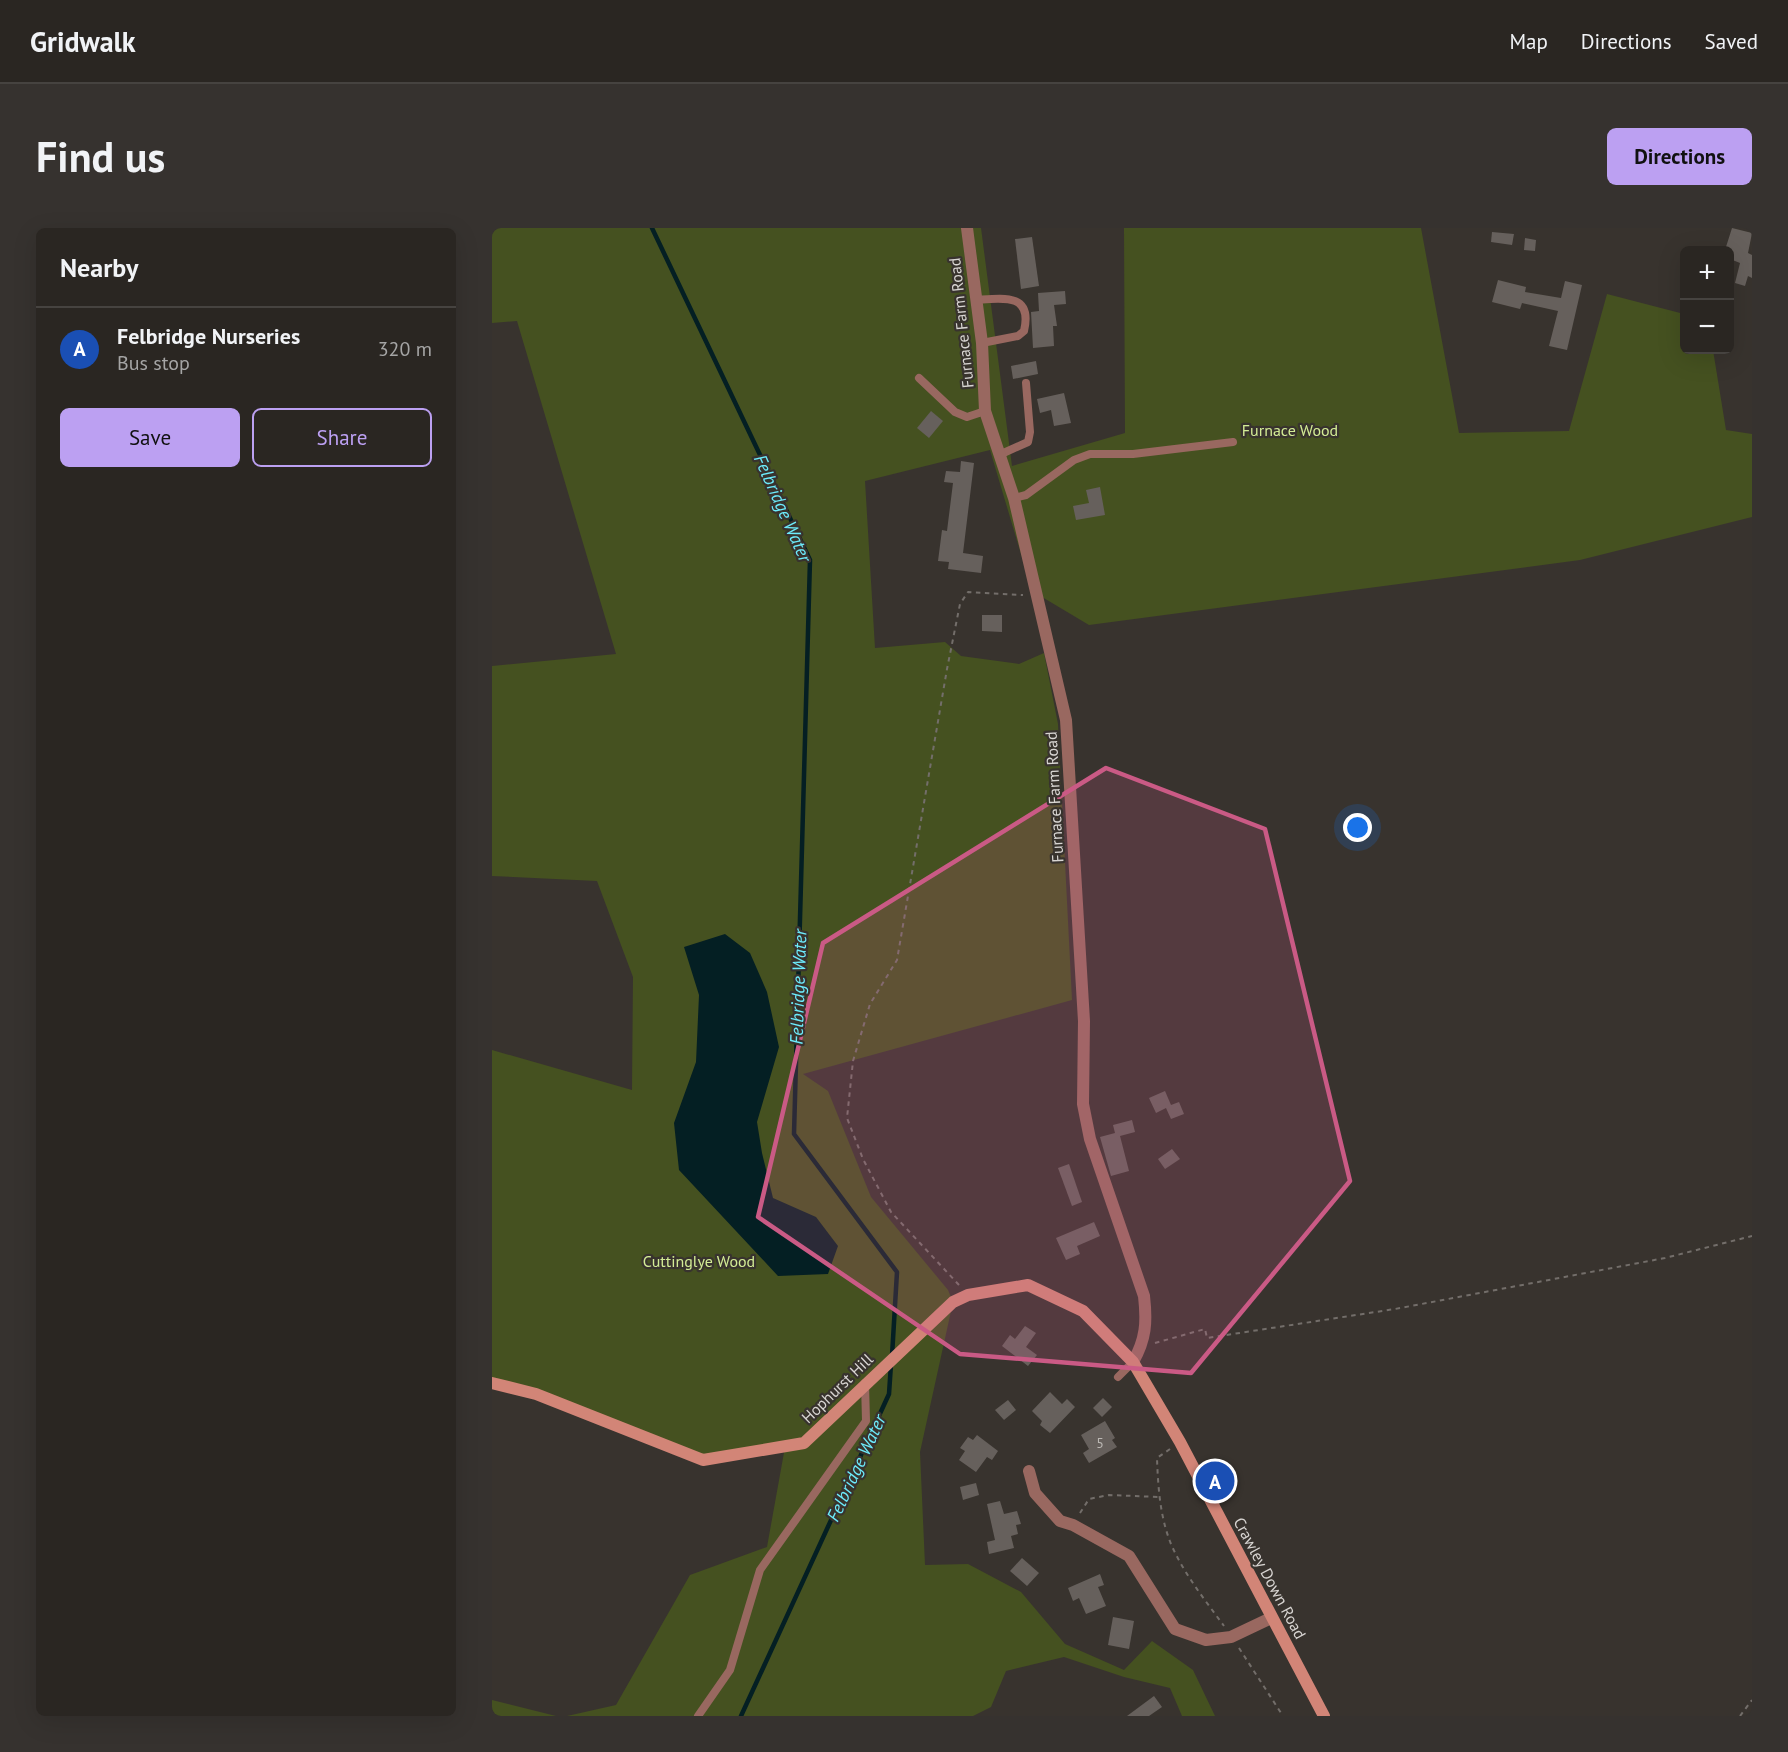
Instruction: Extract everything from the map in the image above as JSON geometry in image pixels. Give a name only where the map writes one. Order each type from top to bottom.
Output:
[{"type":"street","name":"Furnace Farm Road","points":[[967,228],[982,343],[986,411],[1014,498],[1066,720],[1084,1021],[1083,1104],[1090,1139],[1144,1296],[1147,1319],[1142,1346],[1133,1362]]},
{"type":"street","name":"Hophurst Hill","points":[[492,1383],[536,1394],[703,1460],[804,1443],[953,1302],[968,1295],[1028,1285],[1083,1311],[1133,1362]]},
{"type":"street","name":"Crawley Down Road","points":[[1133,1362],[1180,1442],[1324,1716]]},
{"type":"street","points":[[1029,1472],[1035,1493],[1060,1521],[1072,1525],[1129,1557],[1175,1629],[1206,1640],[1231,1637],[1271,1618]]},
{"type":"lane","points":[[977,300],[1014,299],[1022,305],[1025,311],[1024,331],[1018,336],[982,343]]},
{"type":"lane","points":[[919,378],[955,412],[967,417],[986,411]]},
{"type":"lane","points":[[999,455],[1028,442],[1030,432],[1026,383]]},
{"type":"lane","points":[[1014,498],[1026,495],[1074,460],[1090,453],[1133,454],[1233,442]]},
{"type":"lane","points":[[1118,1377],[1133,1362]]},
{"type":"lane","points":[[698,1716],[730,1670],[760,1570],[866,1421],[865,1383]]},
{"type":"path","points":[[968,1295],[891,1212],[863,1159],[847,1118],[853,1061],[870,1004],[897,960],[960,604],[968,592],[1038,597]]},
{"type":"path","points":[[1142,1346],[1205,1329],[1207,1338],[1395,1309],[1665,1258],[1752,1236]]},
{"type":"path","points":[[1180,1442],[1157,1458],[1159,1497],[1170,1542],[1183,1567],[1283,1716]]},
{"type":"path","points":[[1072,1525],[1089,1499],[1109,1495],[1159,1497]]},
{"type":"path","points":[[1740,1716],[1752,1700]]},
{"type":"highlighted area","points":[[1106,768],[1265,829],[1350,1181],[1191,1373],[960,1354],[758,1217],[823,943]]},
{"type":"green space","points":[[492,228],[981,228],[1012,466],[1125,433],[1124,228],[1421,228],[1459,433],[1569,431],[1607,294],[1680,313],[1680,354],[1714,354],[1726,430],[1752,434],[1752,517],[1580,560],[1089,625],[1032,591],[990,450],[865,481],[875,648],[945,642],[961,656],[1019,664],[1044,653],[1058,724],[1072,1000],[803,1074],[828,1091],[871,1197],[948,1290],[953,1302],[920,1452],[925,1565],[968,1564],[1021,1592],[1065,1644],[1124,1670],[1152,1641],[1193,1670],[1215,1716],[1182,1716],[1170,1688],[1124,1677],[1064,1657],[1006,1671],[991,1707],[973,1716],[567,1716],[616,1705],[690,1575],[767,1547],[785,1447],[703,1460],[492,1383],[492,1050],[632,1090],[633,977],[597,881],[492,876],[492,666],[616,654],[517,321],[492,323]]},
{"type":"green space","points":[[492,1700],[556,1716],[492,1716]]},
{"type":"water","points":[[725,934],[750,953],[767,992],[779,1047],[757,1122],[773,1198],[816,1217],[838,1246],[828,1274],[778,1276],[679,1170],[674,1123],[696,1062],[699,995],[684,947]]},
{"type":"building","points":[[1732,228],[1752,233],[1748,253],[1752,255],[1752,278],[1748,276],[1745,286],[1735,283],[1740,263],[1734,261],[1734,246],[1726,246]]},
{"type":"building","points":[[1492,232],[1514,234],[1512,245],[1491,242]]},
{"type":"building","points":[[1032,237],[1039,286],[1021,289],[1015,239]]},
{"type":"building","points":[[1525,238],[1536,240],[1535,251],[1524,250]]},
{"type":"building","points":[[1498,280],[1526,287],[1525,292],[1561,298],[1565,281],[1582,285],[1567,350],[1549,346],[1558,311],[1522,303],[1520,309],[1492,302]]},
{"type":"building","points":[[1065,291],[1066,304],[1054,305],[1057,326],[1053,326],[1054,346],[1033,348],[1031,312],[1039,311],[1038,293]]},
{"type":"building","points":[[1036,361],[1038,374],[1013,379],[1011,366]]},
{"type":"building","points":[[1064,393],[1071,423],[1054,426],[1051,410],[1040,413],[1037,399]]},
{"type":"building","points":[[931,411],[943,421],[929,438],[917,428]]},
{"type":"building","points":[[961,461],[974,463],[963,553],[983,556],[981,573],[948,569],[949,562],[938,561],[942,530],[947,531],[953,483],[944,482],[946,471],[960,472]]},
{"type":"building","points":[[1100,487],[1105,515],[1076,520],[1073,506],[1089,503],[1086,490]]},
{"type":"building","points":[[982,615],[1002,615],[1002,632],[982,631]]},
{"type":"building","points":[[1165,1091],[1171,1105],[1179,1102],[1184,1114],[1171,1119],[1166,1108],[1156,1113],[1149,1098]]},
{"type":"building","points":[[1132,1120],[1135,1132],[1120,1136],[1129,1171],[1111,1176],[1100,1137],[1115,1133],[1113,1125]]},
{"type":"building","points":[[1172,1149],[1180,1159],[1165,1169],[1158,1159]]},
{"type":"building","points":[[1069,1164],[1082,1202],[1072,1206],[1058,1168]]},
{"type":"building","points":[[1094,1222],[1100,1236],[1077,1246],[1080,1254],[1066,1260],[1056,1238]]},
{"type":"building","points":[[1025,1326],[1036,1333],[1026,1347],[1037,1355],[1028,1366],[1002,1346],[1010,1335],[1015,1339]]},
{"type":"building","points":[[1050,1392],[1062,1404],[1067,1399],[1075,1407],[1050,1433],[1040,1425],[1042,1421],[1032,1411]]},
{"type":"building","points":[[1103,1398],[1112,1407],[1102,1417],[1093,1408]]},
{"type":"building","points":[[1008,1400],[1016,1410],[1004,1420],[995,1410]]},
{"type":"building","points":[[1105,1421],[1115,1438],[1112,1440],[1117,1447],[1089,1463],[1083,1453],[1089,1449],[1081,1435]]},
{"type":"building","points":[[977,1435],[998,1451],[992,1460],[987,1457],[976,1472],[959,1460],[965,1451],[960,1448],[968,1437],[973,1440]]},
{"type":"building","points":[[976,1483],[979,1495],[963,1500],[960,1487]]},
{"type":"building","points":[[1000,1501],[1004,1514],[1017,1511],[1021,1524],[1016,1525],[1018,1534],[1011,1536],[1014,1548],[989,1554],[987,1542],[995,1540],[987,1504]]},
{"type":"building","points":[[1022,1558],[1039,1573],[1027,1586],[1010,1571]]},
{"type":"building","points":[[1100,1574],[1104,1585],[1098,1587],[1106,1606],[1086,1614],[1079,1598],[1073,1601],[1068,1588]]},
{"type":"building","points":[[1113,1617],[1134,1621],[1129,1649],[1108,1645]]},
{"type":"building","points":[[1154,1696],[1162,1707],[1149,1716],[1127,1716]]},
{"type":"waterway","name":"Felbridge Water","points":[[652,228],[810,560],[794,1134],[897,1272],[892,1356]]},
{"type":"waterway","name":"Felbridge Water","points":[[741,1716],[889,1394],[891,1364]]},
{"type":"place","name":"Felbridge Nurseries","points":[[1215,1481]]},
{"type":"park label","name":"Furnace Wood","points":[[1290,430]]},
{"type":"park label","name":"Cuttinglye Wood","points":[[699,1261]]}]
